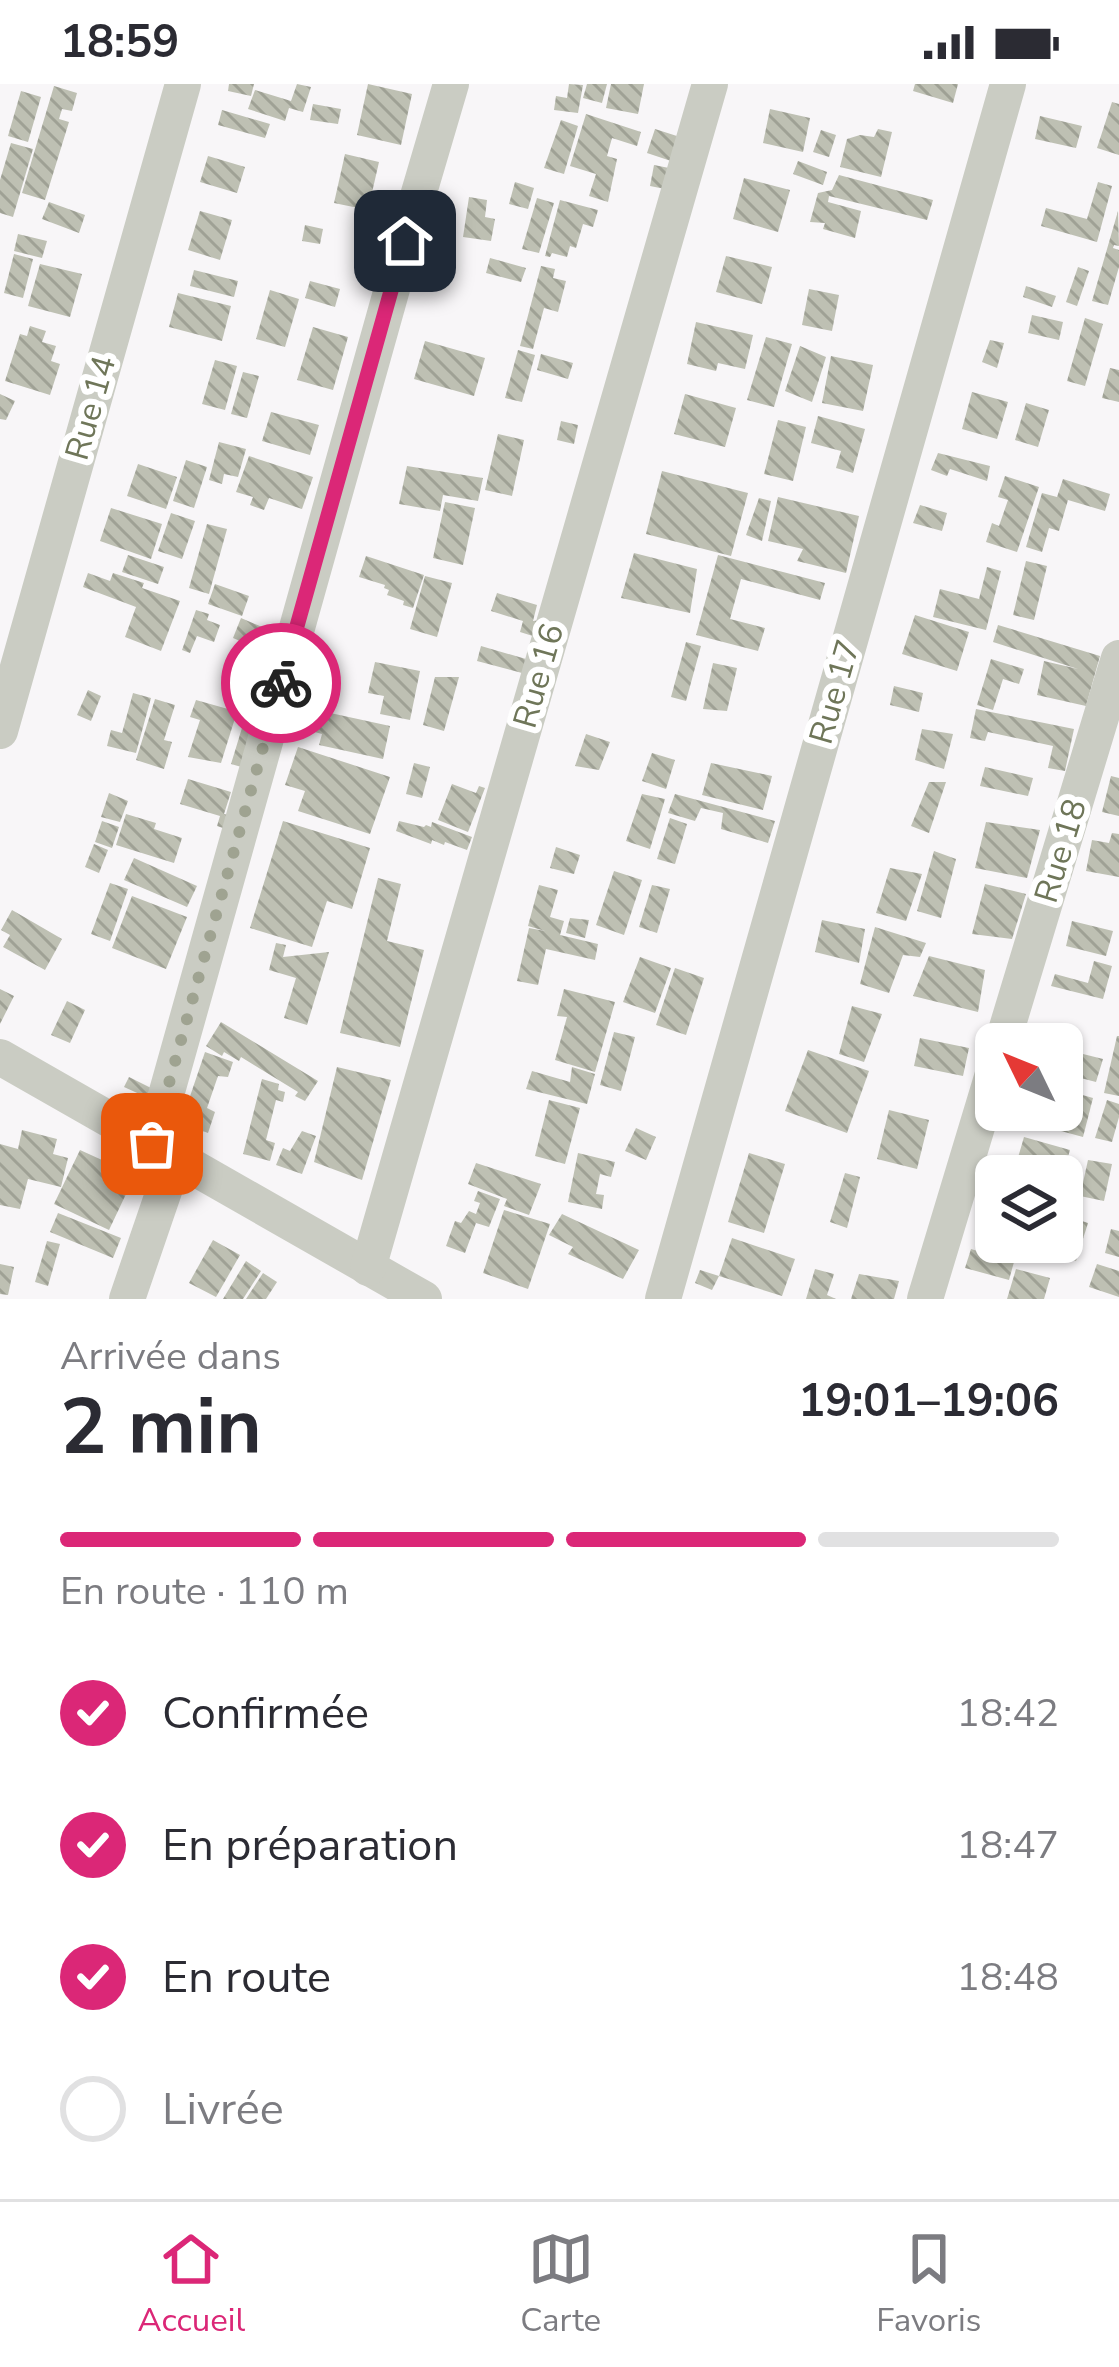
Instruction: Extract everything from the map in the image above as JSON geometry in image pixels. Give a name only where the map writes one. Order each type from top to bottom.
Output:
[{"type":"street","name":"Rue 14","points":[[0,731],[183,84]]},
{"type":"street","points":[[127,1299],[418,196],[452,84]]},
{"type":"street","name":"Rue 16","points":[[393,1287],[710,84]]},
{"type":"street","name":"Rue 17","points":[[663,1299],[1007,84]]},
{"type":"street","name":"Rue 18","points":[[1008,1023],[1119,658]]},
{"type":"street","points":[[0,1057],[393,1287]]},
{"type":"street","points":[[925,1299],[976,1131]]},
{"type":"building","points":[[229,84],[254,84],[251,96],[228,91]]},
{"type":"building","points":[[297,84],[311,87],[303,112],[289,108],[285,121],[248,109],[255,90],[291,101]]},
{"type":"building","points":[[368,84],[412,94],[401,145],[357,135]]},
{"type":"building","points":[[569,84],[583,85],[578,113],[554,110],[556,96],[567,98]]},
{"type":"building","points":[[587,84],[607,84],[602,103],[583,98]]},
{"type":"building","points":[[611,84],[644,84],[638,114],[606,108]]},
{"type":"building","points":[[915,84],[958,84],[953,103],[913,91]]},
{"type":"building","points":[[54,86],[77,93],[72,111],[62,109],[59,119],[69,122],[45,200],[22,193]]},
{"type":"building","points":[[21,91],[41,97],[28,142],[8,136]]},
{"type":"building","points":[[1112,102],[1119,104],[1119,155],[1097,148]]},
{"type":"building","points":[[313,104],[341,109],[338,124],[310,120]]},
{"type":"building","points":[[770,109],[810,118],[803,152],[763,143]]},
{"type":"building","points":[[222,110],[270,124],[265,138],[218,125]]},
{"type":"building","points":[[586,114],[641,132],[637,146],[612,138],[607,156],[617,159],[608,202],[589,196],[596,174],[570,166]]},
{"type":"building","points":[[1040,116],[1082,126],[1076,148],[1035,139]]},
{"type":"building","points":[[561,120],[578,126],[564,174],[544,168]]},
{"type":"building","points":[[655,129],[680,137],[671,161],[647,153]]},
{"type":"building","points":[[878,129],[892,132],[881,177],[840,167],[847,139],[874,137]]},
{"type":"building","points":[[821,130],[836,135],[829,157],[813,152]]},
{"type":"building","points":[[11,143],[33,149],[13,217],[0,213],[0,180]]},
{"type":"building","points":[[345,154],[379,162],[368,210],[334,203]]},
{"type":"building","points":[[208,156],[245,167],[237,193],[200,182]]},
{"type":"building","points":[[798,161],[827,172],[823,185],[793,174]]},
{"type":"building","points":[[654,165],[669,168],[665,189],[650,186]]},
{"type":"building","points":[[839,175],[933,200],[927,220],[829,196],[828,202],[861,211],[855,238],[823,229],[825,223],[810,222],[818,193],[832,190]]},
{"type":"building","points":[[744,178],[790,190],[778,232],[733,219]]},
{"type":"building","points":[[515,182],[534,188],[528,209],[509,204]]},
{"type":"building","points":[[1098,182],[1112,186],[1097,242],[1041,226],[1046,208],[1087,219]]},
{"type":"building","points":[[469,197],[487,200],[485,217],[495,219],[491,241],[463,237]]},
{"type":"building","points":[[537,198],[554,203],[539,253],[522,249]]},
{"type":"building","points":[[560,200],[598,210],[593,227],[583,224],[576,248],[570,246],[567,257],[545,256]]},
{"type":"building","points":[[49,202],[85,215],[79,233],[42,219]]},
{"type":"building","points":[[200,211],[232,220],[220,260],[188,250]]},
{"type":"building","points":[[1118,211],[1119,246],[1113,248],[1119,250],[1119,267],[1108,305],[1092,301]]},
{"type":"building","points":[[305,225],[323,229],[320,244],[302,241]]},
{"type":"building","points":[[18,234],[47,241],[42,258],[14,251]]},
{"type":"building","points":[[14,254],[33,259],[23,298],[4,293]]},
{"type":"building","points":[[726,256],[772,267],[762,304],[716,292]]},
{"type":"building","points":[[490,258],[526,268],[521,282],[486,273]]},
{"type":"building","points":[[40,264],[82,274],[70,317],[28,306]]},
{"type":"building","points":[[541,266],[555,269],[553,278],[566,281],[558,312],[544,308],[533,349],[520,346]]},
{"type":"building","points":[[1078,267],[1089,271],[1077,306],[1066,302]]},
{"type":"building","points":[[194,270],[238,281],[234,297],[190,286]]},
{"type":"building","points":[[310,281],[340,289],[335,307],[305,298]]},
{"type":"building","points":[[1026,286],[1056,296],[1052,307],[1023,297]]},
{"type":"building","points":[[809,289],[839,295],[832,331],[802,325]]},
{"type":"building","points":[[270,290],[299,299],[285,347],[256,339]]},
{"type":"building","points":[[178,293],[231,306],[222,341],[169,327]]},
{"type":"building","points":[[1032,315],[1063,322],[1059,340],[1028,333]]},
{"type":"building","points":[[1085,318],[1103,324],[1085,386],[1067,381]]},
{"type":"building","points":[[696,322],[753,335],[745,369],[718,363],[716,371],[687,364]]},
{"type":"building","points":[[30,326],[46,331],[42,342],[56,346],[51,361],[60,364],[50,395],[5,381],[20,334],[27,336]]},
{"type":"building","points":[[313,327],[348,337],[333,390],[297,380]]},
{"type":"building","points":[[766,337],[792,344],[774,407],[747,400]]},
{"type":"building","points":[[990,340],[1004,343],[997,368],[982,362]]},
{"type":"building","points":[[425,341],[485,358],[474,396],[414,379]]},
{"type":"building","points":[[800,346],[826,357],[812,402],[785,391]]},
{"type":"building","points":[[518,350],[535,355],[522,402],[505,398]]},
{"type":"building","points":[[541,354],[573,363],[568,379],[537,370]]},
{"type":"building","points":[[831,356],[873,365],[863,411],[822,403]]},
{"type":"building","points":[[215,360],[237,366],[225,410],[202,404]]},
{"type":"building","points":[[1110,368],[1119,370],[1119,402],[1102,398]]},
{"type":"building","points":[[243,372],[259,376],[247,418],[231,414]]},
{"type":"building","points":[[972,392],[1008,402],[997,439],[962,429]]},
{"type":"building","points":[[0,394],[15,401],[6,420],[0,419]]},
{"type":"building","points":[[685,394],[736,408],[725,447],[674,434]]},
{"type":"building","points":[[1026,403],[1049,410],[1038,447],[1015,440]]},
{"type":"building","points":[[271,412],[319,425],[310,455],[262,441]]},
{"type":"building","points":[[818,416],[865,429],[853,473],[836,468],[841,451],[811,443]]},
{"type":"building","points":[[778,420],[806,427],[793,481],[764,474]]},
{"type":"building","points":[[561,421],[578,425],[574,444],[557,440]]},
{"type":"building","points":[[498,434],[524,440],[512,496],[485,490]]},
{"type":"building","points":[[219,442],[246,449],[238,477],[224,474],[222,484],[209,480]]},
{"type":"building","points":[[938,453],[990,466],[987,481],[950,469],[947,476],[931,470]]},
{"type":"building","points":[[249,456],[313,477],[302,509],[269,498],[264,510],[250,505],[253,497],[236,492]]},
{"type":"building","points":[[186,460],[207,467],[194,508],[173,501]]},
{"type":"building","points":[[138,464],[177,477],[166,509],[127,496]]},
{"type":"building","points":[[407,466],[483,478],[478,501],[443,495],[440,511],[399,504]]},
{"type":"building","points":[[662,471],[748,493],[731,556],[646,534]]},
{"type":"building","points":[[1005,476],[1039,487],[1017,552],[986,542],[992,523],[999,526],[1008,500],[998,497]]},
{"type":"building","points":[[1063,479],[1110,494],[1105,511],[1068,500],[1059,531],[1049,528],[1042,552],[1026,547],[1042,493],[1057,497]]},
{"type":"building","points":[[778,497],[859,516],[846,573],[797,561],[803,549],[768,541]]},
{"type":"building","points":[[759,498],[771,501],[762,541],[746,535]]},
{"type":"building","points":[[445,502],[475,508],[463,565],[433,558]]},
{"type":"building","points":[[920,505],[947,513],[942,531],[913,523]]},
{"type":"building","points":[[111,508],[162,524],[151,559],[100,541]]},
{"type":"building","points":[[171,513],[195,521],[182,559],[158,551]]},
{"type":"building","points":[[207,524],[227,529],[209,594],[189,588]]},
{"type":"building","points":[[634,553],[697,569],[690,613],[621,598]]},
{"type":"building","points":[[128,555],[164,567],[158,584],[122,572]]},
{"type":"building","points":[[718,555],[825,583],[820,600],[741,579],[730,619],[765,628],[758,651],[696,635]]},
{"type":"building","points":[[366,556],[424,575],[413,608],[387,595],[385,585],[359,577]]},
{"type":"building","points":[[1026,561],[1047,566],[1034,620],[1013,615]]},
{"type":"building","points":[[987,567],[1001,571],[986,630],[933,617],[940,589],[979,599]]},
{"type":"building","points":[[88,573],[110,581],[113,573],[180,601],[161,651],[125,637],[136,607],[83,587]]},
{"type":"building","points":[[425,576],[452,583],[437,637],[410,629]]},
{"type":"building","points":[[215,584],[249,596],[242,616],[208,604]]},
{"type":"building","points":[[497,593],[537,605],[533,621],[541,620],[536,637],[520,632],[523,621],[491,611]]},
{"type":"building","points":[[196,610],[220,625],[214,642],[197,636],[190,653],[182,650]]},
{"type":"building","points":[[915,615],[969,632],[957,671],[902,654]]},
{"type":"building","points":[[241,618],[262,627],[254,647],[233,638]]},
{"type":"building","points":[[998,625],[1100,656],[1086,706],[1037,695],[1044,661],[1078,669],[993,642]]},
{"type":"building","points":[[686,642],[701,646],[686,701],[671,697]]},
{"type":"building","points":[[481,646],[526,659],[522,673],[477,661]]},
{"type":"building","points":[[991,659],[1024,669],[1019,684],[1003,679],[993,710],[977,705]]},
{"type":"building","points":[[375,662],[420,671],[410,720],[380,714],[384,696],[368,693]]},
{"type":"building","points":[[713,663],[737,668],[727,711],[703,709]]},
{"type":"building","points":[[435,677],[459,677],[444,731],[423,725]]},
{"type":"building","points":[[894,686],[923,693],[919,712],[890,705]]},
{"type":"building","points":[[88,690],[101,696],[91,721],[77,715]]},
{"type":"building","points":[[133,693],[151,698],[136,753],[107,746],[111,730],[122,733]]},
{"type":"building","points":[[233,693],[264,702],[245,768],[231,764],[245,718],[236,715],[221,763],[188,757],[200,720],[190,717],[196,700],[228,709]]},
{"type":"building","points":[[155,699],[175,705],[164,740],[172,742],[164,769],[136,760]]},
{"type":"building","points":[[312,709],[390,726],[383,759],[319,745],[322,734],[307,730]]},
{"type":"building","points":[[976,709],[1074,729],[1065,771],[1048,768],[1053,746],[988,732],[985,741],[970,738]]},
{"type":"building","points":[[922,729],[953,734],[944,769],[915,760]]},
{"type":"building","points":[[586,734],[610,742],[599,770],[575,766]]},
{"type":"building","points":[[298,747],[390,777],[370,834],[298,811],[305,791],[285,785]]},
{"type":"building","points":[[652,753],[675,760],[666,789],[642,781]]},
{"type":"building","points":[[414,763],[430,767],[422,798],[406,794]]},
{"type":"building","points":[[711,763],[772,776],[763,810],[702,795]]},
{"type":"building","points":[[985,767],[1033,778],[1028,796],[980,786]]},
{"type":"building","points":[[1111,776],[1119,778],[1119,816],[1102,812]]},
{"type":"building","points":[[188,779],[231,792],[224,814],[236,817],[232,831],[217,826],[220,816],[180,804]]},
{"type":"building","points":[[929,782],[946,782],[929,833],[911,826]]},
{"type":"building","points":[[452,784],[476,793],[479,786],[485,788],[468,832],[438,820]]},
{"type":"building","points":[[109,793],[128,801],[120,822],[101,817]]},
{"type":"building","points":[[642,794],[665,799],[650,849],[626,841]]},
{"type":"building","points":[[675,794],[775,821],[768,843],[721,829],[723,813],[701,808],[695,821],[668,813]]},
{"type":"building","points":[[126,814],[182,838],[174,863],[116,845]]},
{"type":"building","points":[[670,818],[687,824],[675,864],[657,859]]},
{"type":"building","points":[[102,821],[119,827],[112,848],[95,842]]},
{"type":"building","points":[[283,821],[370,848],[352,909],[327,901],[312,947],[250,928]]},
{"type":"building","points":[[399,821],[424,827],[431,827],[432,822],[472,837],[467,850],[445,842],[432,840],[431,844],[396,831]]},
{"type":"building","points":[[986,822],[1040,830],[1027,878],[975,868]]},
{"type":"building","points":[[1112,833],[1119,834],[1119,877],[1086,871],[1092,840],[1109,843]]},
{"type":"building","points":[[94,844],[108,850],[99,873],[85,867]]},
{"type":"building","points":[[556,847],[580,855],[574,874],[550,868]]},
{"type":"building","points":[[934,851],[956,859],[941,918],[917,911]]},
{"type":"building","points":[[134,858],[197,886],[187,907],[124,880]]},
{"type":"building","points":[[890,868],[922,874],[906,921],[876,913]]},
{"type":"building","points":[[614,871],[642,880],[624,935],[596,925]]},
{"type":"building","points":[[378,878],[401,884],[387,941],[424,950],[400,1047],[340,1033]]},
{"type":"building","points":[[110,883],[128,889],[110,941],[91,934]]},
{"type":"building","points":[[985,884],[1026,894],[1012,939],[972,934]]},
{"type":"building","points":[[539,885],[558,890],[550,917],[564,921],[560,935],[598,944],[595,960],[546,949],[538,985],[517,981],[529,928],[545,931],[528,926]]},
{"type":"building","points":[[652,885],[670,889],[657,933],[639,927]]},
{"type":"building","points":[[132,896],[187,917],[166,969],[112,948]]},
{"type":"building","points":[[12,910],[62,939],[45,970],[3,947],[10,935],[1,930]]},
{"type":"building","points":[[570,918],[589,920],[585,938],[566,933]]},
{"type":"building","points":[[822,920],[865,929],[859,963],[815,952]]},
{"type":"building","points":[[1072,921],[1113,931],[1106,956],[1066,946]]},
{"type":"building","points":[[875,927],[926,943],[920,957],[903,955],[889,993],[860,984]]},
{"type":"building","points":[[276,943],[286,945],[283,957],[329,952],[307,1025],[284,1018],[296,978],[269,970]]},
{"type":"building","points":[[929,956],[985,970],[978,1012],[913,996]]},
{"type":"building","points":[[640,957],[671,968],[655,1013],[623,1002]]},
{"type":"building","points":[[1094,961],[1112,966],[1103,999],[1051,986],[1055,974],[1088,983]]},
{"type":"building","points":[[675,968],[704,978],[686,1035],[656,1025]]},
{"type":"building","points":[[0,989],[14,996],[0,1024]]},
{"type":"building","points":[[564,989],[615,1002],[595,1072],[555,1060],[567,1017],[557,1016]]},
{"type":"building","points":[[67,1001],[85,1010],[70,1043],[51,1035]]},
{"type":"building","points":[[852,1006],[882,1014],[864,1062],[839,1054]]},
{"type":"building","points":[[221,1022],[318,1081],[305,1101],[241,1057],[239,1061],[224,1052],[222,1056],[206,1046]]},
{"type":"building","points":[[614,1032],[635,1037],[621,1091],[600,1085]]},
{"type":"building","points":[[1119,1036],[1119,1096],[1104,1093]]},
{"type":"building","points":[[920,1038],[969,1048],[963,1076],[914,1066]]},
{"type":"building","points":[[808,1050],[869,1071],[847,1133],[785,1111]]},
{"type":"building","points":[[205,1052],[233,1062],[228,1077],[218,1076],[207,1108],[215,1112],[208,1133],[181,1123]]},
{"type":"building","points":[[1083,1054],[1103,1059],[1096,1082],[1083,1079]]},
{"type":"building","points":[[337,1067],[391,1080],[362,1180],[314,1162]]},
{"type":"building","points":[[572,1067],[595,1074],[587,1104],[526,1089],[532,1071],[570,1082]]},
{"type":"building","points":[[129,1077],[151,1088],[146,1097],[124,1087]]},
{"type":"building","points":[[262,1079],[279,1084],[278,1090],[285,1092],[283,1102],[276,1100],[266,1140],[275,1143],[270,1161],[243,1154]]},
{"type":"building","points":[[1083,1095],[1093,1098],[1083,1137],[1061,1131],[1083,1131]]},
{"type":"building","points":[[549,1100],[580,1108],[565,1164],[535,1156]]},
{"type":"building","points":[[1107,1100],[1119,1104],[1112,1142],[1095,1138]]},
{"type":"building","points":[[889,1110],[929,1120],[917,1169],[877,1159]]},
{"type":"building","points":[[636,1128],[656,1137],[646,1160],[625,1151]]},
{"type":"building","points":[[22,1130],[57,1139],[53,1154],[68,1158],[61,1187],[28,1179],[20,1209],[0,1205],[0,1144],[18,1149]]},
{"type":"building","points":[[302,1131],[316,1136],[302,1174],[276,1165],[283,1148],[290,1151]]},
{"type":"building","points":[[1024,1137],[1070,1150],[1069,1155],[1019,1155]]},
{"type":"building","points":[[80,1150],[135,1175],[109,1230],[54,1204]]},
{"type":"building","points":[[578,1153],[615,1162],[611,1177],[600,1174],[596,1194],[604,1195],[602,1209],[568,1202]]},
{"type":"building","points":[[749,1153],[785,1164],[764,1233],[728,1222]]},
{"type":"building","points":[[1088,1160],[1112,1164],[1104,1201],[1083,1197]]},
{"type":"building","points":[[476,1163],[541,1184],[529,1215],[504,1206],[507,1199],[468,1184]]},
{"type":"building","points":[[845,1173],[860,1177],[847,1228],[830,1222]]},
{"type":"building","points":[[478,1191],[500,1199],[489,1227],[476,1223],[465,1253],[446,1246],[455,1221],[461,1223],[469,1211],[476,1214]]},
{"type":"building","points":[[504,1210],[550,1224],[528,1289],[483,1273]]},
{"type":"building","points":[[58,1213],[121,1238],[113,1258],[50,1232]]},
{"type":"building","points":[[562,1214],[639,1250],[623,1279],[568,1254],[573,1247],[549,1235]]},
{"type":"building","points":[[1111,1229],[1119,1231],[1119,1257],[1105,1253]]},
{"type":"building","points":[[732,1238],[795,1259],[782,1296],[719,1276]]},
{"type":"building","points":[[213,1240],[240,1255],[216,1297],[189,1283]]},
{"type":"building","points":[[47,1241],[60,1244],[48,1286],[35,1282]]},
{"type":"building","points":[[971,1249],[975,1263],[1014,1263],[1009,1280],[965,1268]]},
{"type":"building","points":[[246,1261],[261,1271],[243,1299],[223,1299]]},
{"type":"building","points":[[0,1264],[14,1267],[8,1295],[0,1294]]},
{"type":"building","points":[[1097,1264],[1119,1271],[1119,1297],[1089,1287]]},
{"type":"building","points":[[815,1269],[834,1274],[827,1295],[836,1299],[806,1299]]},
{"type":"building","points":[[1016,1269],[1050,1278],[1044,1299],[1007,1299]]},
{"type":"building","points":[[700,1270],[719,1276],[712,1290],[695,1283]]},
{"type":"building","points":[[263,1273],[277,1282],[266,1299],[246,1299]]},
{"type":"building","points":[[859,1274],[899,1281],[894,1299],[851,1299]]},
{"type":"way so far","points":[[152,1144],[281,683]]},
{"type":"route","points":[[281,683],[405,241]]}]
